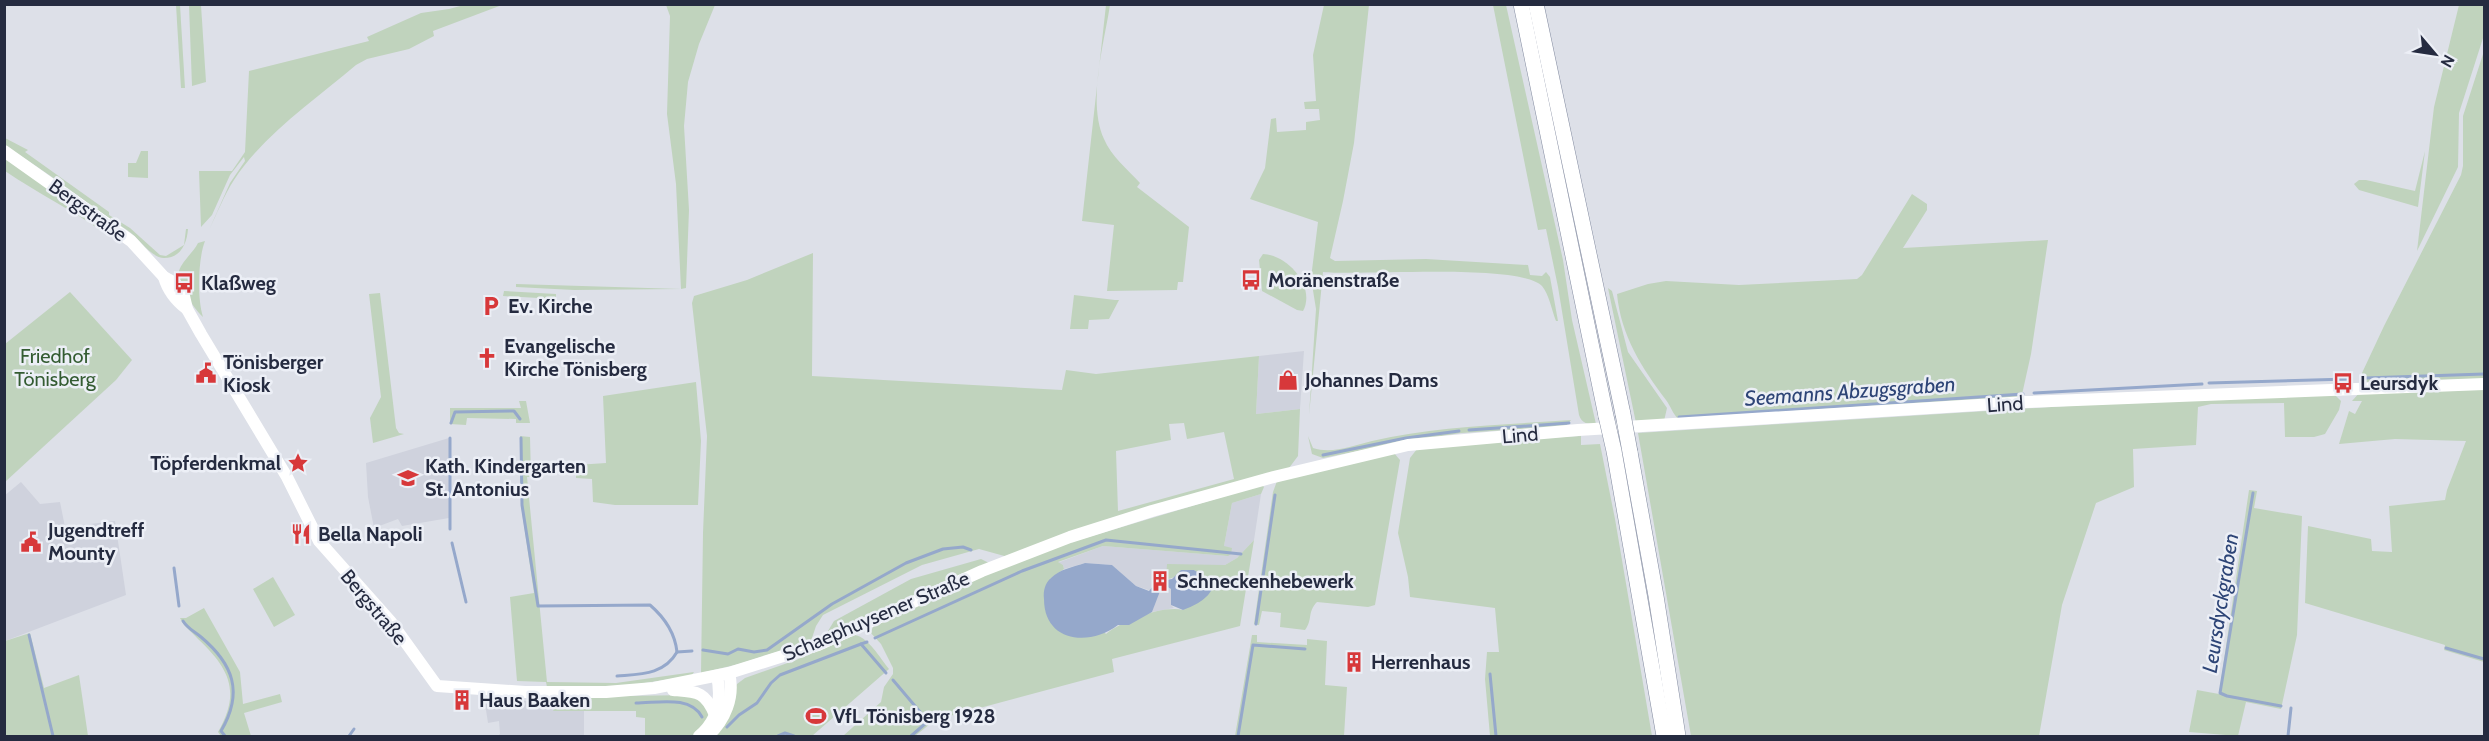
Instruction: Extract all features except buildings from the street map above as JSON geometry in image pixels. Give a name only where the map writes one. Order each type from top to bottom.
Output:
[{"type":"highway","points":[[1521,4],[1614,451],[1664,736]]},
{"type":"highway","points":[[1536,4],[1623,414],[1656,596],[1678,736]]},
{"type":"main road","name":"Bergstraße","points":[[4,152],[131,241],[164,277],[167,288],[176,301],[187,309],[286,477],[319,540],[391,622],[429,679],[437,687]]},
{"type":"main road","name":"Lind","points":[[1308,468],[1408,445],[1578,430],[2157,395],[2484,384]]},
{"type":"main road","name":"Schaephuysener Straße","points":[[437,687],[558,693],[654,688],[723,675],[818,645],[982,571],[1070,537],[1161,508],[1308,468]]},
{"type":"main road","points":[[699,736],[715,715],[723,675]]},
{"type":"main road","points":[[708,736],[718,726],[728,706],[732,686],[723,675]]},
{"type":"main road","points":[[654,688],[701,694],[711,705],[715,715]]},
{"type":"shaded area","points":[[1304,351],[1300,409],[1256,414],[1259,356]]},
{"type":"shaded area","name":"Kath. Kindergarten St. Antonius","points":[[449,438],[449,518],[402,526],[398,519],[374,528],[368,497],[366,463]]},
{"type":"shaded area","points":[[21,482],[40,504],[60,502],[65,527],[115,521],[126,595],[5,641],[4,496]]},
{"type":"shaded area","points":[[1261,494],[1254,540],[1237,558],[1225,565],[1168,565],[1166,586],[1171,589],[1171,605],[1174,608],[1152,612],[1158,593],[1136,586],[1112,565],[1085,563],[1064,569],[1063,565],[1057,563],[1103,546],[1228,556],[1224,546],[1232,503]]},
{"type":"shaded area","points":[[484,697],[557,704],[554,711],[584,711],[584,736],[498,736],[500,734],[499,721],[488,723]]},
{"type":"green space","points":[[176,5],[180,5],[185,88],[181,88]]},
{"type":"green space","points":[[189,5],[201,5],[206,82],[192,86]]},
{"type":"green space","points":[[464,5],[502,5],[433,31],[434,36],[409,49],[367,59],[356,65],[291,118],[246,163],[230,186],[209,230],[230,183],[245,161],[244,157],[230,175],[212,215],[201,227],[199,171],[232,171],[245,152],[249,71],[369,41],[367,37],[421,13]]},
{"type":"green space","points":[[666,5],[715,5],[699,44],[688,82],[684,126],[689,210],[686,288],[681,289],[676,184],[667,114],[670,16]]},
{"type":"green space","points":[[1106,5],[1110,5],[1101,55],[1099,70]]},
{"type":"green space","points":[[1324,5],[1369,5],[1354,143],[1330,258],[1335,261],[1426,259],[1528,265],[1530,275],[1542,276],[1546,272],[1550,277],[1558,321],[1556,321],[1542,286],[1528,279],[1473,273],[1323,272],[1309,415],[1316,309],[1311,278],[1318,222],[1250,199],[1265,168],[1271,119],[1276,118],[1277,132],[1306,130],[1306,122],[1320,120],[1319,109],[1305,109],[1304,102],[1316,101],[1313,55]]},
{"type":"green space","points":[[1493,5],[1506,5],[1563,260],[1572,320],[1596,424],[1584,422],[1579,415],[1546,229],[1538,230]]},
{"type":"green space","points":[[2459,5],[2484,5],[2484,35],[2459,113],[2458,167],[2417,251],[2434,107]]},
{"type":"green space","points":[[2484,51],[2484,379],[2363,382],[2362,373],[2384,326],[2461,175],[2463,116]]},
{"type":"green space","points":[[1098,77],[1099,124],[1107,145],[1140,183],[1137,187],[1189,227],[1183,282],[1178,282],[1177,290],[1107,291],[1114,225],[1082,221]]},
{"type":"green space","points":[[5,138],[28,150],[25,152],[130,228],[160,255],[166,256],[183,245],[182,249],[170,257],[154,255],[131,233],[5,146]]},
{"type":"green space","points":[[141,151],[148,151],[148,178],[128,177],[128,163],[136,163]]},
{"type":"green space","points":[[2425,151],[2418,207],[2359,190],[2354,184],[2359,180],[2366,180],[2415,191]]},
{"type":"green space","points":[[4,157],[109,231],[109,234],[5,171]]},
{"type":"green space","points":[[1912,194],[1927,204],[1927,210],[1903,248],[2048,240],[2031,354],[2021,399],[1679,420],[1634,351],[1623,324],[1617,294],[1666,281],[1739,285],[1857,279],[1862,275]]},
{"type":"green space","points":[[205,241],[199,279],[203,317],[187,296],[180,282],[179,271],[198,243]]},
{"type":"green space","points":[[813,253],[812,376],[1062,390],[1066,370],[1096,374],[1259,356],[1256,414],[1300,409],[1298,456],[1289,468],[1008,557],[979,549],[922,565],[823,615],[811,641],[739,664],[701,673],[707,436],[692,303],[694,296],[747,280]],"holes":[[[1184,423],[1187,439],[1224,432],[1234,479],[1118,511],[1116,451],[1171,440],[1169,424]]]},
{"type":"green space","points":[[1263,254],[1282,260],[1297,274],[1306,292],[1303,311],[1262,291],[1259,260]]},
{"type":"green space","points":[[516,284],[681,289],[574,290],[516,287]]},
{"type":"green space","points":[[1608,288],[1612,291],[1628,352],[1667,408],[1664,421],[1636,423]]},
{"type":"green space","points":[[504,291],[556,294],[556,299],[503,296]]},
{"type":"green space","name":"Friedhof Tönisberg","points":[[70,292],[132,360],[116,380],[5,482],[5,344]]},
{"type":"green space","points":[[380,293],[396,428],[399,433],[404,434],[373,443],[370,418],[381,397],[369,294]]},
{"type":"green space","points":[[1074,295],[1119,300],[1109,319],[1089,320],[1088,329],[1070,329]]},
{"type":"green space","points":[[696,382],[701,441],[698,505],[615,505],[593,502],[592,479],[576,478],[576,465],[606,463],[603,396]]},
{"type":"green space","points":[[2484,389],[2484,662],[2444,650],[2445,645],[2305,603],[2308,526],[2371,539],[2372,551],[2392,552],[2389,506],[2445,500],[2466,441],[2395,439],[2339,444],[2349,411],[2355,414],[2362,401],[2352,401],[2360,392]]},
{"type":"green space","points":[[2333,393],[2341,401],[2339,410],[2325,434],[2314,437],[2285,437],[2284,403],[2211,404],[2198,407],[2196,445],[2133,449],[2134,487],[2096,503],[2062,605],[2039,736],[1691,736],[1638,433],[2209,397]]},
{"type":"green space","points":[[519,401],[526,401],[530,423],[516,423],[516,419],[467,418],[466,425],[450,424],[450,408],[521,408]]},
{"type":"green space","points":[[1571,420],[1566,426],[1461,433],[1323,458],[1312,454],[1308,436],[1313,448],[1335,450],[1421,432]]},
{"type":"green space","points":[[520,436],[530,437],[531,477],[527,477],[547,682],[616,683],[694,672],[691,676],[618,687],[547,687],[546,682],[517,681],[510,597],[534,593],[521,505]]},
{"type":"green space","points":[[1581,436],[1581,445],[1600,444],[1652,736],[1490,736],[1485,679],[1487,652],[1499,652],[1495,608],[1410,597],[1398,533],[1410,458],[1417,449],[1488,441]]},
{"type":"green space","points":[[1394,453],[1400,460],[1375,605],[1368,607],[1317,602],[1312,609],[1305,630],[1280,627],[1281,613],[1262,611],[1259,625],[1254,624],[1273,492],[1277,481]]},
{"type":"green space","points":[[1262,485],[1264,487],[1261,494],[1232,503],[1224,546],[1232,548],[1228,556],[1103,546],[1058,562],[1063,565],[1064,569],[1050,579],[1106,634],[1143,615],[1165,610],[1183,610],[1213,583],[1194,570],[1166,580],[1167,564],[1225,565],[1237,558],[1254,540],[1240,626],[1112,659],[1114,672],[935,720],[915,736],[843,736],[881,702],[884,687],[893,674],[893,668],[881,644],[870,632],[874,626],[990,573],[1062,545]]},
{"type":"green space","points":[[2249,490],[2257,491],[2254,508],[2302,516],[2297,635],[2281,709],[2246,702],[2238,736],[2189,732],[2197,690],[2219,694]]},
{"type":"green space","points":[[981,559],[989,563],[831,633],[828,631],[834,621],[911,579]]},
{"type":"green space","points":[[273,577],[295,615],[274,627],[253,589]]},
{"type":"green space","points":[[204,608],[240,672],[243,704],[280,694],[282,702],[244,713],[251,736],[221,736],[218,732],[229,705],[229,682],[218,661],[180,618],[186,618]]},
{"type":"green space","points":[[30,633],[44,688],[79,675],[88,736],[5,736],[5,641]]},
{"type":"green space","points":[[855,635],[870,644],[889,669],[812,736],[712,736],[737,684],[745,678],[796,660]]},
{"type":"green space","points":[[1252,635],[1257,635],[1257,642],[1307,645],[1307,639],[1327,641],[1325,685],[1347,687],[1344,736],[1235,736]]},
{"type":"green space","points":[[693,695],[701,698],[710,716],[695,736],[645,736],[645,718],[636,717],[636,711],[553,711],[557,704],[553,697]]},
{"type":"water","points":[[1085,563],[1112,565],[1136,586],[1149,591],[1154,585],[1162,586],[1152,612],[1129,625],[1118,625],[1094,636],[1082,638],[1060,632],[1051,624],[1046,613],[1045,587],[1058,572]]},
{"type":"water","points":[[1181,570],[1194,570],[1214,583],[1206,597],[1183,610],[1171,605],[1171,589],[1166,586],[1166,580],[1172,579]]},
{"type":"waterway","name":"Seemanns Abzugsgraben","points":[[2364,378],[2484,374]]},
{"type":"waterway","name":"Seemanns Abzugsgraben","points":[[2209,383],[2349,379]]},
{"type":"waterway","name":"Seemanns Abzugsgraben","points":[[2034,393],[2202,384]]},
{"type":"waterway","name":"Seemanns Abzugsgraben","points":[[1679,417],[2023,394]]},
{"type":"waterway","points":[[451,423],[455,412],[514,411],[520,419]]},
{"type":"waterway","name":"Seemanns Abzugsgraben","points":[[1469,430],[1569,423]]},
{"type":"waterway","name":"Seemanns Abzugsgraben","points":[[1323,455],[1406,438],[1459,431]]},
{"type":"waterway","points":[[450,438],[450,529]]},
{"type":"waterway","points":[[521,438],[522,505],[538,606],[650,605],[668,626],[677,652],[692,651]]},
{"type":"waterway","name":"Leursdyckgraben","points":[[2253,493],[2220,693],[2281,706]]},
{"type":"waterway","name":"Seemanns Abzugsgraben","points":[[1256,624],[1275,495]]},
{"type":"waterway","points":[[875,638],[1022,571],[1106,540],[1241,554]]},
{"type":"waterway","points":[[452,543],[466,602]]},
{"type":"waterway","points":[[703,650],[728,654],[738,649],[754,652],[767,650],[832,604],[906,563],[943,549],[963,547],[971,550]]},
{"type":"waterway","points":[[174,568],[179,606]]},
{"type":"waterway","points":[[183,621],[212,647],[221,658],[232,680],[232,704],[221,731],[225,736]]},
{"type":"waterway","points":[[29,635],[53,736]]},
{"type":"waterway","points":[[867,642],[861,644],[886,673]]},
{"type":"waterway","points":[[727,727],[739,715],[757,703],[771,683],[780,675],[861,644]]},
{"type":"waterway","name":"Seemanns Abzugsgraben","points":[[1238,736],[1253,645],[1305,649]]},
{"type":"waterway","points":[[2446,648],[2484,659]]},
{"type":"waterway","points":[[617,676],[651,672],[672,660],[677,652]]},
{"type":"waterway","points":[[1490,674],[1496,736]]},
{"type":"waterway","points":[[893,680],[926,719],[926,723],[911,736]]},
{"type":"waterway","points":[[636,703],[682,703],[697,710],[702,717]]},
{"type":"waterway","name":"Leursdyckgraben","points":[[2288,736],[2291,708]]},
{"type":"waterway","points":[[349,736],[354,729]]},
{"type":"waterway","points":[[778,736],[785,733],[794,736]]},
{"type":"place","name":"Moränenstraße","points":[[1251,280]]},
{"type":"place","name":"Klaßweg","points":[[184,283]]},
{"type":"place","name":"Ev. Kirche","points":[[491,306]]},
{"type":"place","name":"Evangelische Kirche Tönisberg","points":[[487,358]]},
{"type":"place","name":"Tönisberger Kiosk","points":[[206,373]]},
{"type":"place","name":"Johannes Dams","points":[[1288,380]]},
{"type":"place","name":"Leursdyk","points":[[2343,383]]},
{"type":"place","name":"Töpferdenkmal","points":[[298,463]]},
{"type":"place","name":"Kath. Kindergarten St. Antonius","points":[[408,478]]},
{"type":"place","name":"Bella Napoli","points":[[301,534]]},
{"type":"place","name":"Jugendtreff Mounty","points":[[31,542]]},
{"type":"place","name":"Schneckenhebewerk","points":[[1160,581]]},
{"type":"place","name":"Herrenhaus","points":[[1354,662]]},
{"type":"place","name":"Haus Baaken","points":[[462,700]]},
{"type":"place","name":"VfL Tönisberg 1928","points":[[816,716]]}]
